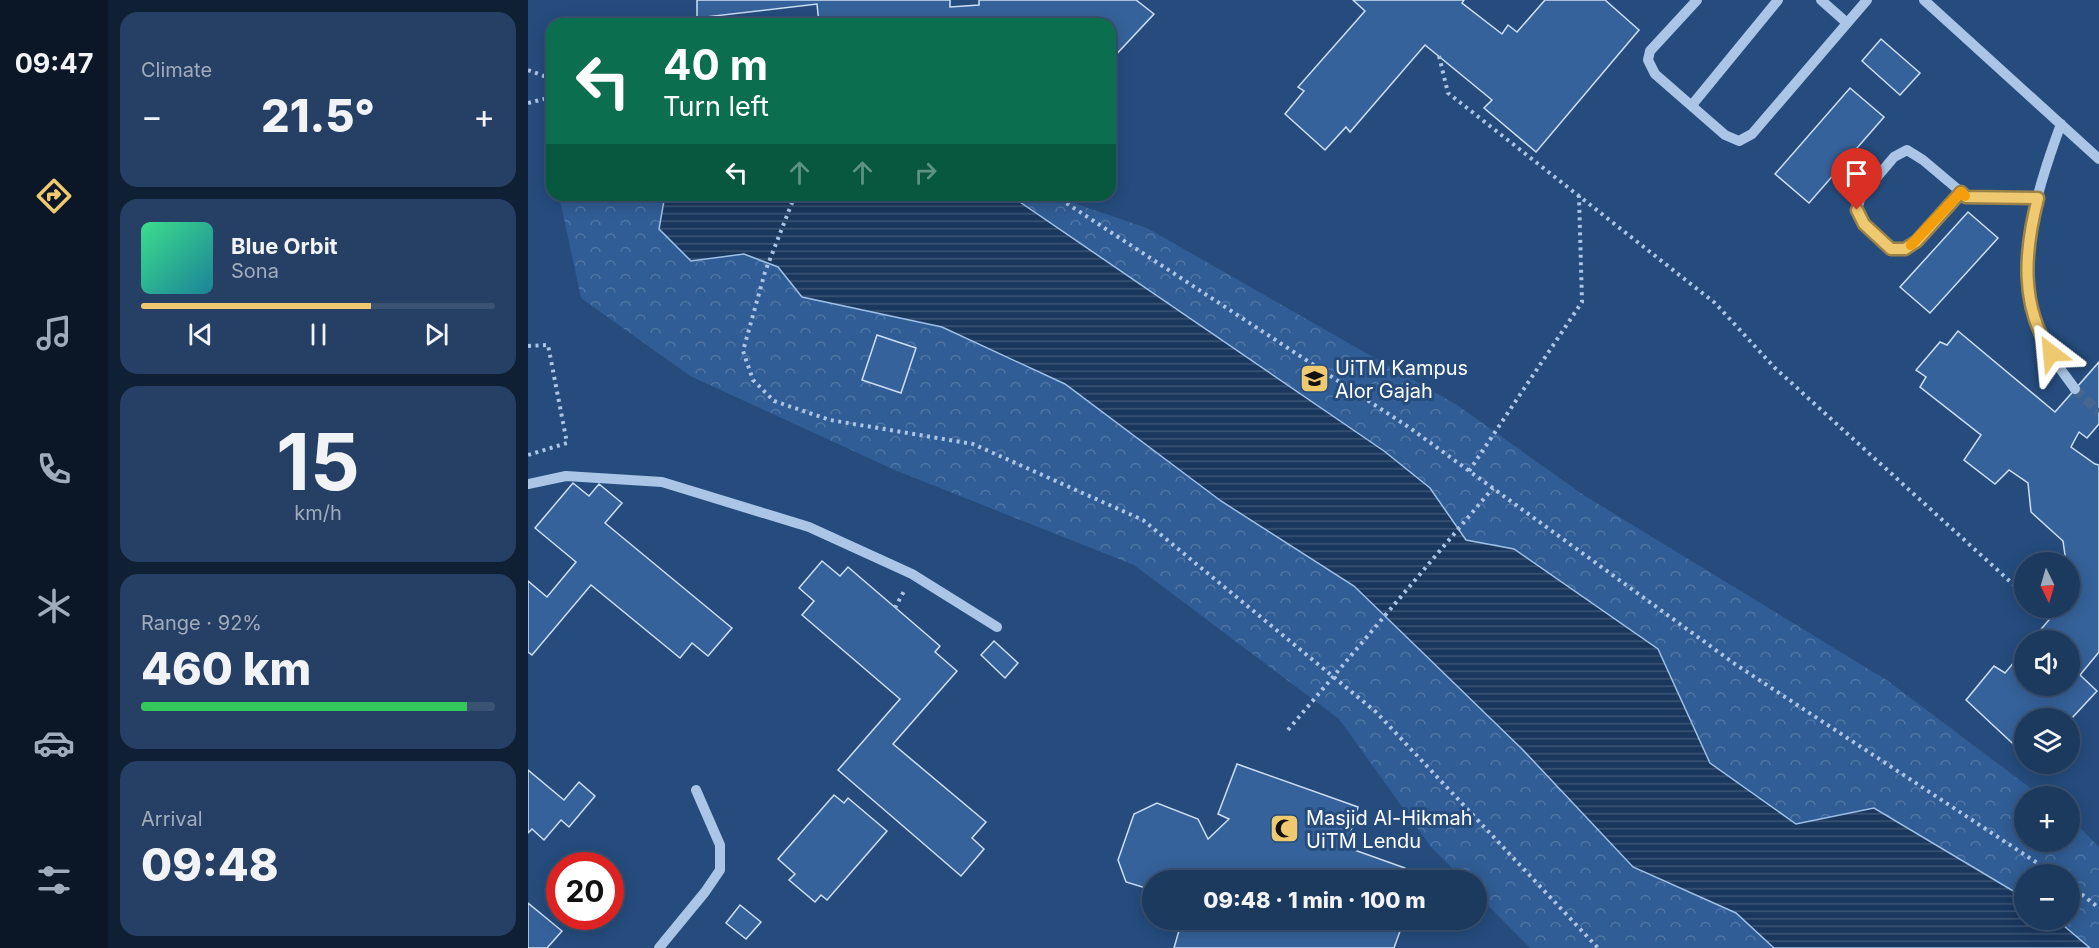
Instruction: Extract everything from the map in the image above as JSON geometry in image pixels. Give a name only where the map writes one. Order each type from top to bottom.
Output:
[{"type":"street","points":[[1697,0],[1650,51],[1648,60],[1655,74],[1725,135],[1739,141],[1752,134],[1867,0]]},
{"type":"street","points":[[1692,105],[1778,0]]},
{"type":"street","points":[[1821,0],[1847,22]]},
{"type":"street","points":[[1924,0],[2099,159]]},
{"type":"street","points":[[2061,124],[2047,162],[2032,218],[2027,265],[2028,297],[2040,335],[2075,389]]},
{"type":"street","points":[[1961,192],[1917,241],[1905,249],[1891,249],[1864,224],[1857,210],[1861,196],[1894,157],[1908,150],[1923,160],[1961,192],[1966,197],[2038,198]]},
{"type":"street","points":[[528,484],[566,476],[662,482],[809,526],[912,574],[997,627]]},
{"type":"street","points":[[659,948],[720,870],[720,845],[696,790]]},
{"type":"path","points":[[1439,56],[1448,93],[1715,303],[1775,368],[2014,584]]},
{"type":"path","points":[[528,70],[546,77]]},
{"type":"path","points":[[528,103],[546,98]]},
{"type":"path","points":[[1469,471],[1582,302],[1579,196]]},
{"type":"path","points":[[793,201],[765,272],[743,351],[753,380],[774,401],[830,420],[973,444],[1143,520],[1376,712],[1598,948]]},
{"type":"path","points":[[1063,201],[1410,428],[1734,664],[2039,864]]},
{"type":"path","points":[[528,346],[548,345],[567,443],[528,455]]},
{"type":"path","points":[[1288,730],[1493,488]]},
{"type":"path","points":[[2080,893],[2099,908]]},
{"type":"green space","points":[[560,201],[1068,201],[1147,228],[1457,405],[1585,496],[1888,681],[2028,786],[2014,786],[2014,852],[2080,852],[2080,828],[2099,847],[2099,948],[1530,948],[1487,904],[1487,870],[1454,870],[1431,847],[1339,719],[1134,565],[897,471],[690,376],[581,298]]},
{"type":"shaded area","points":[[664,201],[1018,201],[1384,451],[1430,488],[1466,540],[1514,549],[1658,649],[1710,763],[1796,824],[1874,808],[2014,891],[2014,930],[2069,930],[2090,948],[1774,948],[1736,913],[1633,867],[1523,750],[1354,586],[1221,501],[1065,384],[942,327],[802,297],[778,267],[744,254],[691,261],[659,229]]},
{"type":"building","points":[[697,0],[950,0],[950,7],[979,5],[979,0],[1136,0],[1154,14],[1116,55],[1116,18],[818,18],[817,4],[697,18]]},
{"type":"building","points":[[1353,0],[1464,0],[1462,3],[1502,34],[1508,25],[1517,32],[1545,0],[1605,0],[1639,30],[1536,152],[1484,108],[1492,100],[1425,45],[1350,132],[1346,127],[1325,150],[1285,114],[1304,91],[1298,87],[1365,11]]},
{"type":"building","points":[[1881,39],[1920,73],[1900,95],[1862,61]]},
{"type":"building","points":[[1850,88],[1884,117],[1809,203],[1775,174]]},
{"type":"building","points":[[1968,212],[1998,238],[1930,313],[1900,287]]},
{"type":"building","points":[[1958,331],[2055,412],[2099,362],[2099,424],[2087,438],[2079,432],[2071,447],[2099,465],[2099,652],[2080,675],[2080,630],[2040,630],[2051,618],[2080,618],[2080,552],[2065,552],[2063,541],[2031,512],[2028,483],[2009,470],[1995,484],[1964,460],[1981,435],[1920,387],[1926,377],[1916,370],[1940,342],[1947,345]]},
{"type":"building","points":[[877,335],[916,348],[901,393],[862,380]]},
{"type":"building","points":[[573,483],[589,496],[599,484],[622,503],[605,523],[732,628],[708,656],[692,643],[680,658],[591,585],[532,655],[528,652],[528,581],[547,597],[576,562],[535,528]]},
{"type":"building","points":[[822,561],[840,576],[848,567],[940,646],[935,652],[957,671],[893,744],[986,822],[972,838],[984,849],[961,876],[838,770],[900,699],[802,615],[814,601],[799,588]]},
{"type":"building","points":[[994,641],[1018,663],[1005,678],[981,655]]},
{"type":"building","points":[[2014,662],[2014,696],[2080,696],[2080,675],[2097,691],[2080,709],[2014,708],[2014,745],[1966,700],[1994,666],[2005,673]]},
{"type":"building","name":"Masjid Al-Hikmah UiTM Lendu","points":[[1237,764],[1358,807],[1346,847],[1405,868],[1404,870],[1142,870],[1142,887],[1126,882],[1118,860],[1134,814],[1157,803],[1198,819],[1208,839],[1229,819],[1218,814]]},
{"type":"building","points":[[528,770],[564,800],[579,782],[595,796],[569,827],[561,820],[544,840],[532,829],[528,833]]},
{"type":"building","points":[[834,795],[844,803],[848,798],[887,831],[827,900],[821,895],[815,902],[789,880],[795,874],[778,859]]},
{"type":"building","points":[[528,903],[546,918],[546,930],[562,931],[547,948],[528,948]]},
{"type":"building","points":[[740,905],[761,922],[746,939],[726,923]]},
{"type":"building","points":[[1179,930],[1400,930],[1394,948],[1174,948]]},
{"type":"tunnel","points":[[2075,389],[2099,412]]},
{"type":"slow traffic","points":[[1911,245],[1961,192],[1965,196]]},
{"type":"place","name":"UiTM Kampus Alor Gajah","points":[[1314,379]]},
{"type":"place","name":"Masjid Al-Hikmah UiTM Lendu","points":[[1285,829]]},
{"type":"route","points":[[1857,210],[1864,224],[1891,249],[1905,249],[1917,241],[1961,192],[1966,197],[2038,198],[2032,218],[2027,265],[2028,297],[2040,335],[2051,353]]}]
